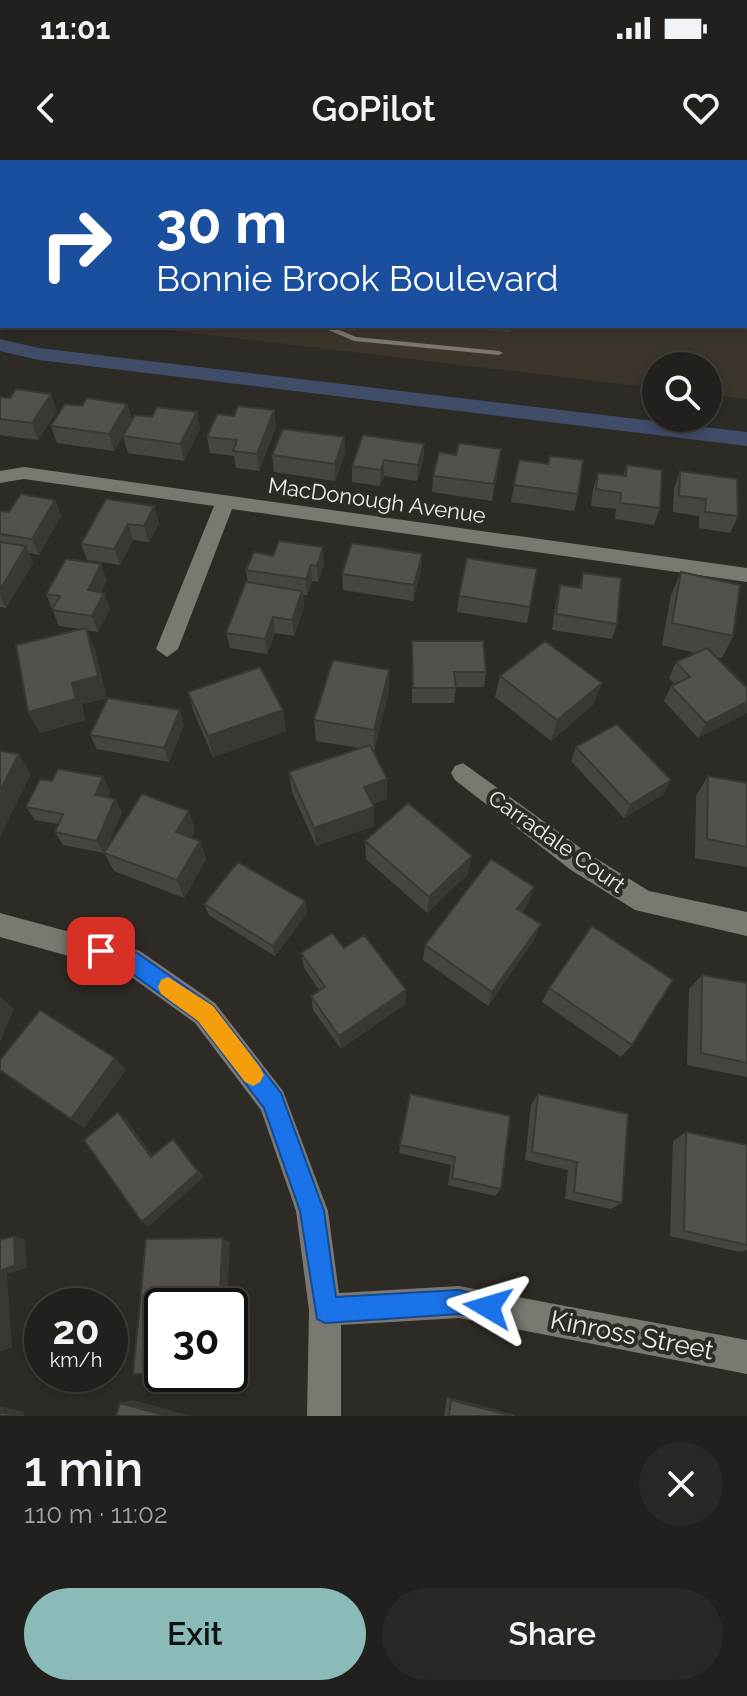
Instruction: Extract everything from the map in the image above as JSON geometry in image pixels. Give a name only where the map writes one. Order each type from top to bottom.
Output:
[{"type":"street","name":"MacDonough Avenue","points":[[0,477],[24,473],[747,575]]},
{"type":"street","points":[[167,649],[225,503]]},
{"type":"street","name":"Carradale Court","points":[[463,773],[580,862],[644,902],[747,924]]},
{"type":"street","points":[[0,925],[130,960],[205,1013],[273,1101],[312,1211],[325,1310],[324,1416]]},
{"type":"street","name":"Kinross Street","points":[[325,1310],[459,1302],[747,1357]]},
{"type":"lane","points":[[328,328],[354,339],[499,353]]},
{"type":"shaded area","points":[[150,328],[747,328],[747,399],[722,396],[722,352],[642,352],[642,386]]},
{"type":"building","points":[[16,389],[51,394],[32,423],[0,419],[0,397],[10,398]]},
{"type":"building","points":[[87,398],[127,404],[109,434],[51,426],[65,404],[82,406]]},
{"type":"building","points":[[238,406],[274,410],[257,454],[233,451],[237,440],[207,437],[217,414],[234,416]]},
{"type":"building","points":[[157,407],[197,412],[180,444],[123,436],[135,415],[152,417]]},
{"type":"building","points":[[283,429],[344,437],[335,464],[272,455]]},
{"type":"building","points":[[363,435],[424,444],[418,465],[384,460],[381,470],[352,466]]},
{"type":"building","points":[[459,443],[501,449],[494,484],[433,476],[439,452],[456,455]]},
{"type":"building","points":[[550,456],[583,460],[578,494],[514,485],[519,460],[548,464]]},
{"type":"building","points":[[627,465],[662,470],[660,508],[620,503],[621,493],[596,489],[598,473],[626,476]]},
{"type":"building","points":[[680,471],[737,479],[738,516],[705,512],[706,499],[679,496]]},
{"type":"building","points":[[21,494],[55,500],[32,539],[0,534],[0,511],[9,512]]},
{"type":"building","points":[[106,499],[154,506],[144,526],[128,524],[114,549],[81,544]]},
{"type":"building","points":[[279,541],[323,547],[317,566],[311,565],[306,579],[246,570],[254,552],[273,556]]},
{"type":"building","points":[[0,542],[26,546],[0,590]]},
{"type":"building","points":[[352,543],[422,554],[414,585],[342,574]]},
{"type":"building","points":[[467,558],[537,569],[530,607],[459,596]]},
{"type":"building","points":[[66,559],[101,564],[88,590],[104,593],[92,616],[52,610],[60,596],[46,594]]},
{"type":"building","points":[[681,572],[740,585],[733,636],[672,623]]},
{"type":"building","points":[[583,573],[621,578],[617,624],[556,614],[560,585],[581,588]]},
{"type":"building","points":[[246,582],[302,591],[292,620],[273,617],[265,639],[226,633]]},
{"type":"building","points":[[86,628],[98,676],[72,683],[76,699],[28,712],[16,645]]},
{"type":"building","points":[[412,641],[483,641],[486,672],[454,672],[456,688],[413,688]]},
{"type":"building","points":[[545,641],[602,683],[557,720],[500,676]]},
{"type":"building","points":[[707,648],[747,688],[747,702],[706,723],[671,686],[690,677],[676,662]]},
{"type":"building","points":[[333,660],[389,670],[374,730],[314,720]]},
{"type":"building","points":[[260,667],[283,710],[208,736],[188,692]]},
{"type":"building","points":[[108,698],[180,710],[164,748],[90,735]]},
{"type":"building","points":[[617,724],[671,780],[630,805],[576,747]]},
{"type":"building","points":[[370,745],[387,779],[364,787],[374,807],[314,828],[289,772]]},
{"type":"building","points":[[0,751],[19,754],[0,791]]},
{"type":"building","points":[[58,769],[103,777],[95,795],[115,799],[97,841],[55,832],[63,814],[26,807],[40,779],[52,781]]},
{"type":"building","points":[[708,776],[747,783],[747,847],[707,839]]},
{"type":"building","points":[[142,794],[189,811],[176,832],[200,841],[177,880],[104,853]]},
{"type":"building","points":[[408,803],[472,856],[429,897],[365,841]]},
{"type":"building","points":[[491,859],[534,887],[517,909],[541,924],[492,992],[425,945]]},
{"type":"building","points":[[238,862],[305,901],[273,946],[204,904]]},
{"type":"building","points":[[592,926],[673,980],[632,1045],[549,988]]},
{"type":"building","points":[[332,933],[344,948],[364,935],[406,990],[339,1036],[311,996],[325,987],[301,953]]},
{"type":"building","points":[[702,975],[747,983],[747,1063],[701,1053]]},
{"type":"building","points":[[40,1010],[115,1058],[71,1119],[0,1070],[0,1060]]},
{"type":"building","points":[[410,1094],[510,1116],[501,1189],[452,1178],[455,1157],[400,1145]]},
{"type":"building","points":[[538,1094],[628,1114],[622,1203],[574,1192],[577,1162],[532,1152]]},
{"type":"building","points":[[118,1112],[151,1157],[173,1139],[198,1172],[142,1222],[84,1140]]},
{"type":"building","points":[[686,1132],[747,1145],[747,1245],[684,1231]]},
{"type":"building","points":[[14,1236],[15,1265],[0,1271],[0,1240]]},
{"type":"building","points":[[223,1238],[220,1288],[144,1288],[144,1374],[133,1374],[146,1239]]},
{"type":"building","points":[[451,1400],[512,1416],[449,1416]]},
{"type":"building","points":[[120,1403],[167,1416],[116,1416]]},
{"type":"waterway","points":[[0,345],[39,354],[747,439]]},
{"type":"slow traffic","points":[[168,987],[205,1013],[253,1075]]},
{"type":"route","points":[[101,951],[130,960],[205,1013],[273,1101],[312,1211],[325,1310],[459,1302],[488,1307]]}]
